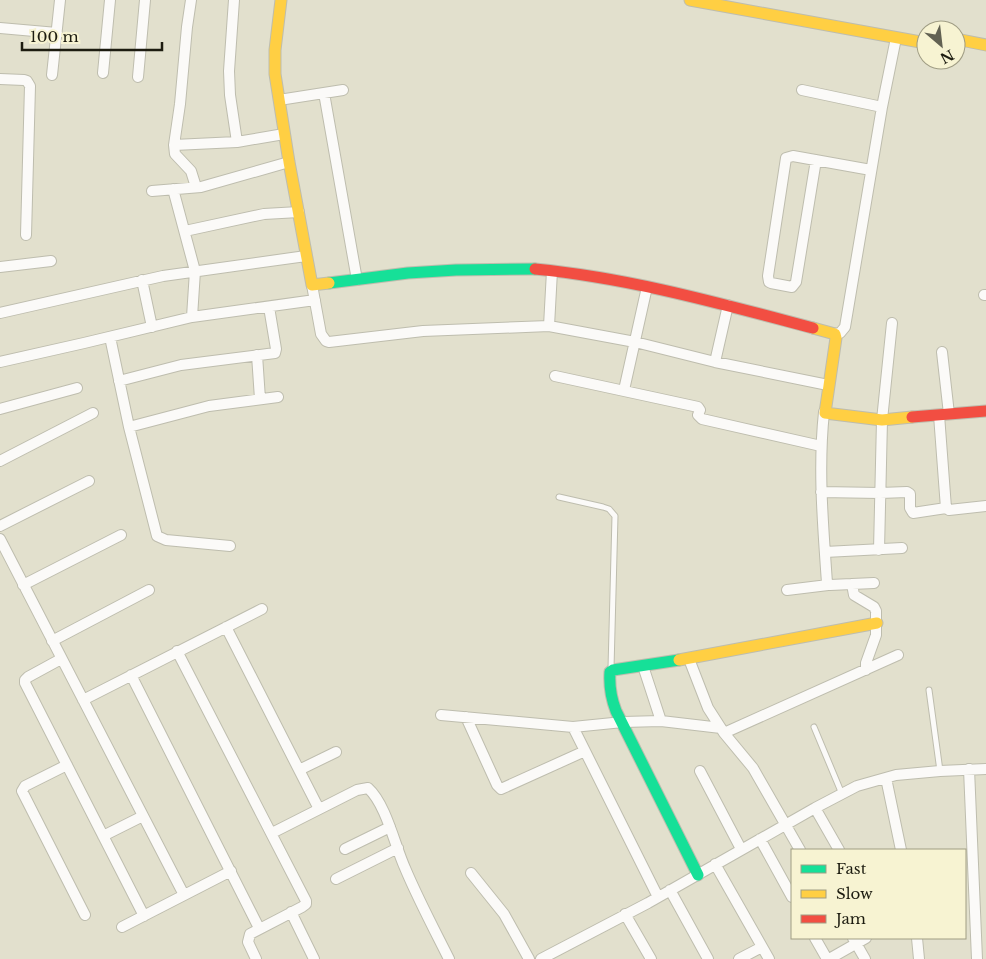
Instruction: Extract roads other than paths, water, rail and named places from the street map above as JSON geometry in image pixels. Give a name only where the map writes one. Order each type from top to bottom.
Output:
[{"type":"main road","points":[[281,0],[275,50],[275,74],[278,100],[312,285],[408,273],[531,269],[647,287],[835,334],[836,338],[824,412],[882,420],[986,411]]},
{"type":"main road","points":[[690,0],[751,5],[916,32]]},
{"type":"main road","points":[[751,5],[916,41]]},
{"type":"main road","points":[[966,41],[986,45]]},
{"type":"main road","points":[[966,51],[986,54]]},
{"type":"main road","points":[[698,874],[624,722],[612,704],[609,674],[611,671],[689,659],[877,623]]},
{"type":"street","points":[[52,75],[60,0]]},
{"type":"street","points":[[103,72],[110,0]]},
{"type":"street","points":[[138,77],[145,0]]},
{"type":"street","points":[[191,0],[174,145],[175,154],[192,171],[196,187]]},
{"type":"street","points":[[234,0],[229,70],[230,95],[237,142]]},
{"type":"street","points":[[0,28],[56,32]]},
{"type":"street","points":[[835,334],[840,333],[845,327],[882,107],[896,38]]},
{"type":"street","points":[[0,79],[24,80],[28,81],[30,86],[26,235]]},
{"type":"street","points":[[278,100],[343,90]]},
{"type":"street","points":[[802,90],[882,107]]},
{"type":"street","points":[[324,93],[357,280]]},
{"type":"street","points":[[174,145],[237,142],[284,134]]},
{"type":"street","points":[[816,160],[796,282],[792,287],[771,283],[768,280],[768,276],[786,158],[792,156],[816,160],[871,170]]},
{"type":"street","points":[[152,191],[196,187],[289,162]]},
{"type":"street","points":[[174,189],[194,271],[192,317]]},
{"type":"street","points":[[184,231],[264,214],[299,212]]},
{"type":"street","points":[[0,313],[142,280],[306,256]]},
{"type":"street","points":[[0,267],[51,261]]},
{"type":"street","points":[[548,326],[552,271]]},
{"type":"street","points":[[142,280],[152,327]]},
{"type":"street","points":[[312,285],[322,334],[328,342],[423,331],[548,326],[635,342],[714,362],[828,385]]},
{"type":"street","points":[[624,390],[647,287]]},
{"type":"street","points":[[0,362],[192,317],[315,300]]},
{"type":"street","points":[[714,362],[728,306]]},
{"type":"street","points":[[119,381],[181,365],[273,353],[276,351],[269,307]]},
{"type":"street","points":[[878,550],[882,420],[892,323]]},
{"type":"street","points":[[110,337],[129,427],[157,536],[166,540],[230,546]]},
{"type":"street","points":[[942,352],[946,508]]},
{"type":"street","points":[[257,355],[260,399]]},
{"type":"street","points":[[555,376],[698,407],[700,410],[698,415],[702,419],[821,446]]},
{"type":"street","points":[[0,409],[77,388]]},
{"type":"street","points":[[129,427],[210,406],[278,397]]},
{"type":"street","points":[[824,412],[821,446],[821,492],[828,584]]},
{"type":"street","points":[[0,461],[93,413]]},
{"type":"street","points":[[0,526],[89,481]]},
{"type":"street","points":[[821,492],[908,493],[910,508],[913,512],[986,506]]},
{"type":"street","points":[[23,585],[121,535]]},
{"type":"street","points":[[0,539],[184,895]]},
{"type":"street","points":[[825,552],[902,548]]},
{"type":"street","points":[[787,590],[828,584],[874,583]]},
{"type":"street","points":[[852,584],[854,595],[874,607],[877,623],[874,644],[866,663],[866,670]]},
{"type":"street","points":[[52,641],[148,590]]},
{"type":"street","points":[[82,700],[262,609]]},
{"type":"street","points":[[226,627],[319,809]]},
{"type":"street","points":[[177,652],[306,901],[306,904],[250,934],[248,942],[256,959]]},
{"type":"street","points":[[441,715],[573,727],[624,722],[661,721],[722,730],[898,655]]},
{"type":"street","points":[[689,659],[708,708],[722,730],[753,768],[799,849]]},
{"type":"street","points":[[61,660],[25,680],[144,916]]},
{"type":"street","points":[[643,666],[661,721]]},
{"type":"street","points":[[130,676],[259,928]]},
{"type":"street","points":[[466,717],[497,785],[501,789],[585,751]]},
{"type":"street","points":[[573,727],[658,897]]},
{"type":"street","points":[[299,770],[336,752]]},
{"type":"street","points":[[67,766],[25,786],[22,791],[85,915]]},
{"type":"street","points":[[970,769],[977,959]]},
{"type":"street","points":[[541,959],[658,897],[857,786],[896,775],[986,769]]},
{"type":"street","points":[[700,770],[741,849]]},
{"type":"street","points":[[886,778],[900,849]]},
{"type":"street","points":[[272,834],[357,790],[368,788],[373,792],[390,828],[404,868],[449,959]]},
{"type":"street","points":[[816,808],[838,849]]},
{"type":"street","points":[[103,836],[143,816]]},
{"type":"street","points":[[345,849],[390,828]]},
{"type":"street","points":[[760,839],[791,895]]},
{"type":"street","points":[[336,879],[398,848]]},
{"type":"street","points":[[715,864],[769,959]]},
{"type":"street","points":[[122,927],[231,871]]},
{"type":"street","points":[[471,873],[504,914],[529,959]]},
{"type":"street","points":[[670,890],[708,959]]},
{"type":"street","points":[[292,912],[314,959]]},
{"type":"street","points":[[625,914],[651,959]]},
{"type":"street","points":[[816,939],[828,959],[854,941],[865,959]]},
{"type":"street","points":[[916,939],[918,959]]},
{"type":"street","points":[[739,959],[762,947]]},
{"type":"lane","points":[[559,497],[609,509],[615,516],[611,671]]},
{"type":"lane","points":[[929,690],[940,771]]},
{"type":"lane","points":[[814,727],[842,794]]}]
